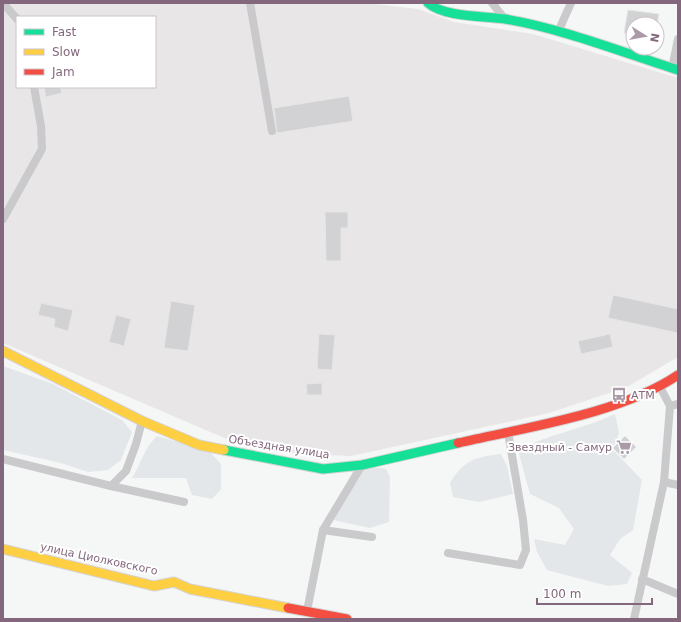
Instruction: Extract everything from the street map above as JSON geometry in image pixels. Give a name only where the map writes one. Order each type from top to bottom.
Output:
[{"type":"main road","points":[[429,4],[455,14],[505,19],[558,32],[675,69]]},
{"type":"main road","name":"Объездная улица","points":[[3,351],[142,421],[199,445],[323,469],[362,465],[596,411],[660,387],[678,375]]},
{"type":"main road","name":"улица Циолковского","points":[[3,550],[154,586],[174,582],[190,589],[347,619]]},
{"type":"street","points":[[3,3],[16,18]]},
{"type":"street","points":[[250,3],[272,131]]},
{"type":"street","points":[[419,3],[429,4]]},
{"type":"street","points":[[492,3],[505,19]]},
{"type":"street","points":[[558,32],[571,3]]},
{"type":"street","points":[[675,69],[678,39]]},
{"type":"street","points":[[3,219],[42,149],[41,126],[34,88]]},
{"type":"street","points":[[634,619],[664,482],[674,405],[660,387]]},
{"type":"street","points":[[112,486],[126,471],[136,444],[142,421]]},
{"type":"street","points":[[448,553],[520,565],[526,550],[523,520],[508,432]]},
{"type":"street","points":[[3,459],[24,466],[184,502]]},
{"type":"street","points":[[307,611],[323,530],[362,465]]},
{"type":"street","points":[[664,482],[678,485]]},
{"type":"street","points":[[323,530],[372,537]]},
{"type":"street","points":[[642,579],[678,594]]},
{"type":"shaded area","points":[[3,3],[366,3],[418,9],[454,22],[533,34],[678,78],[678,357],[627,387],[549,413],[351,456],[285,453],[229,440],[3,343]]},
{"type":"shaded area","points":[[3,366],[53,384],[122,420],[132,432],[121,460],[108,470],[88,472],[61,463],[3,450]]},
{"type":"shaded area","points":[[615,414],[619,433],[612,449],[642,480],[633,530],[620,539],[610,555],[632,573],[627,584],[608,586],[547,570],[537,552],[534,539],[565,545],[574,529],[559,508],[530,494],[518,450],[530,444],[591,424]]},
{"type":"shaded area","points":[[157,436],[209,451],[221,464],[221,489],[212,499],[192,495],[186,478],[132,478],[146,451]]},
{"type":"shaded area","points":[[501,454],[507,466],[513,494],[479,502],[453,497],[450,483],[460,469],[477,458]]},
{"type":"shaded area","points":[[372,467],[386,469],[390,477],[389,522],[370,528],[333,520],[353,472]]},
{"type":"building","points":[[628,10],[659,14],[659,16],[627,16]]},
{"type":"building","points":[[44,88],[60,88],[62,93],[46,97]]},
{"type":"building","points":[[349,96],[353,121],[277,133],[274,108]]},
{"type":"building","points":[[325,212],[348,212],[348,228],[341,228],[341,261],[326,261]]},
{"type":"building","points":[[613,295],[678,309],[678,333],[608,318]]},
{"type":"building","points":[[171,301],[195,305],[188,351],[164,348]]},
{"type":"building","points":[[41,303],[73,310],[68,331],[54,327],[55,319],[38,315]]},
{"type":"building","points":[[116,315],[131,319],[124,346],[109,342]]},
{"type":"building","points":[[319,334],[335,335],[332,370],[317,369]]},
{"type":"building","points":[[610,334],[613,347],[581,354],[578,341]]},
{"type":"building","points":[[322,383],[322,395],[307,395],[306,384]]},
{"type":"building","name":"Звездный - Самур","points":[[625,436],[636,447],[624,459],[613,448]]},
{"type":"traffic: fast","points":[[428,3],[443,11],[527,23],[678,70]]},
{"type":"traffic: fast","points":[[224,450],[323,469],[362,465],[458,443]]},
{"type":"traffic: slow","points":[[3,351],[142,421],[199,445],[224,450]]},
{"type":"traffic: slow","points":[[3,549],[154,586],[174,582],[190,589],[288,608]]},
{"type":"traffic: jam","points":[[458,443],[572,418],[629,400],[678,375]]},
{"type":"traffic: jam","points":[[288,608],[347,619]]},
{"type":"place","name":"АТМ","points":[[619,395]]},
{"type":"place","name":"Звездный - Самур","points":[[624,447]]}]
